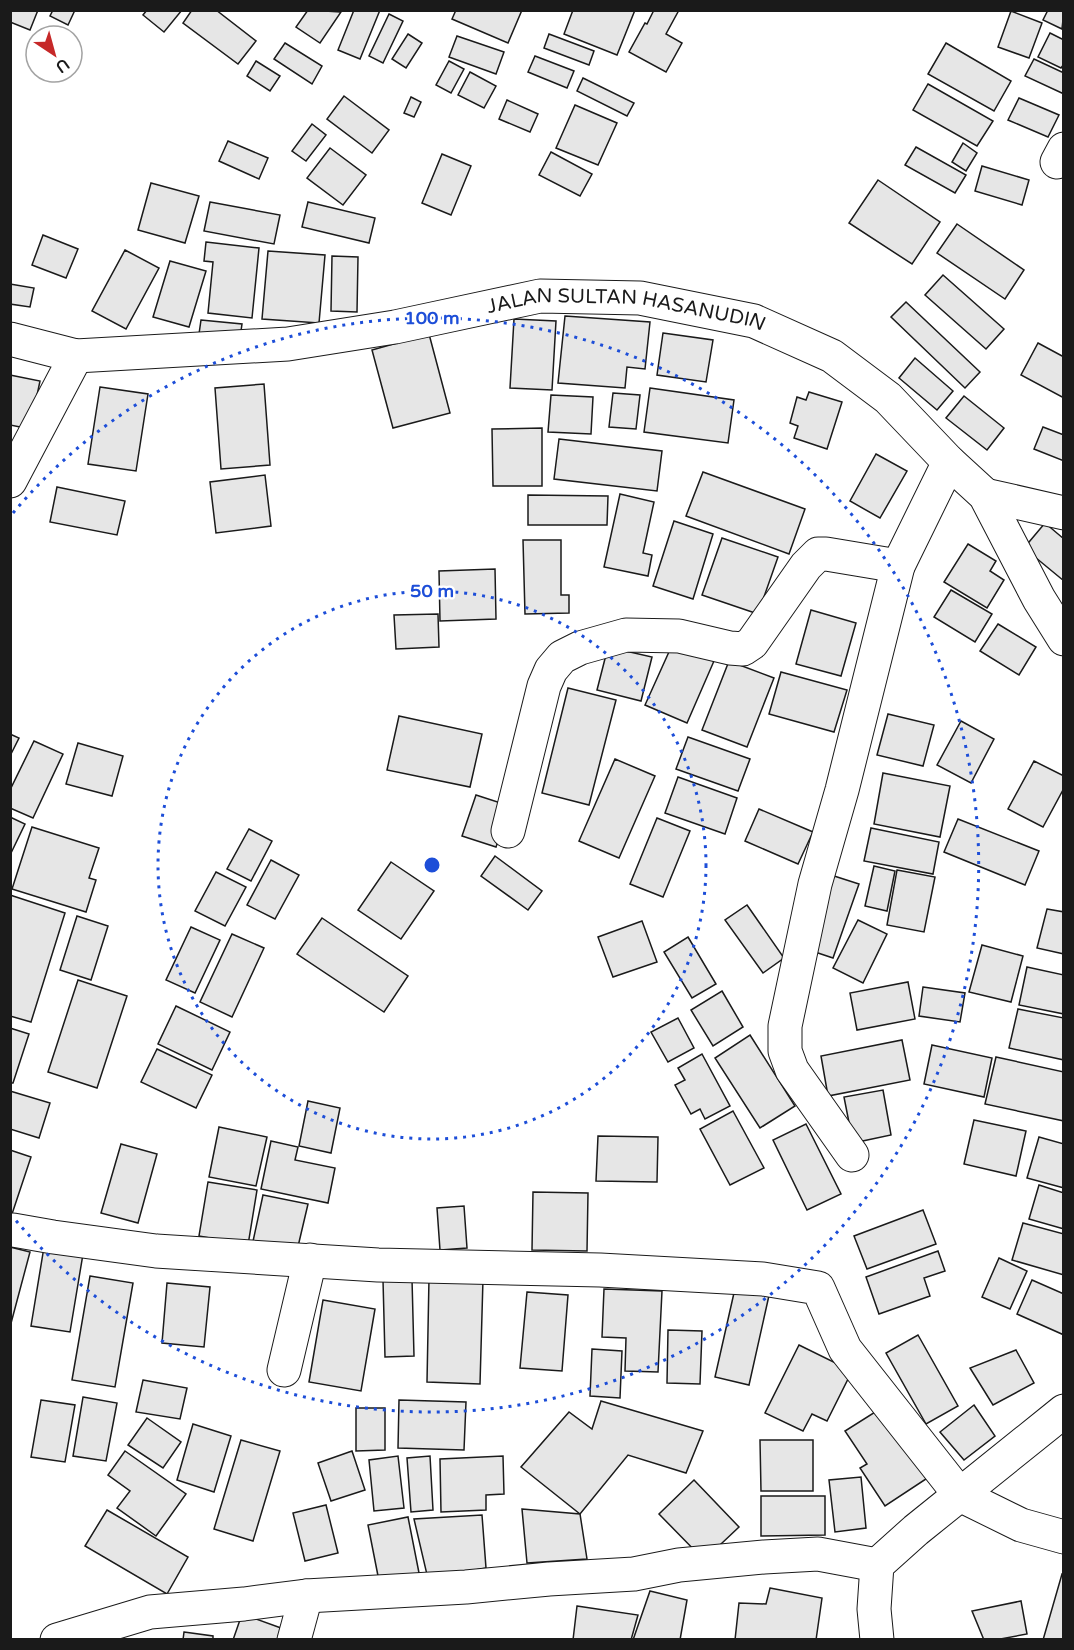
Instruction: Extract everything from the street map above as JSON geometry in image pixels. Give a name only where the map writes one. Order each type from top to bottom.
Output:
[{"type":"street","name":"JALAN SULTAN HASANUDIN","points":[[10,339],[76,356],[288,344],[395,327],[540,296],[640,298],[754,321],[832,356],[888,398],[985,495],[1039,599],[1064,639]]},
{"type":"street","points":[[10,481],[76,356]]},
{"type":"street","points":[[852,1155],[792,1070],[785,1051],[785,1026],[815,884],[843,790],[898,566],[950,462]]},
{"type":"street","points":[[985,495],[1064,513]]},
{"type":"street","points":[[508,831],[544,686],[551,670],[562,657],[580,648],[626,635],[679,636],[743,649],[752,643],[806,566],[819,554],[898,566]]},
{"type":"street","points":[[13,1230],[156,1251],[378,1265],[600,1270],[763,1279],[818,1288],[845,1349],[960,1495],[1020,1525],[1064,1538]]},
{"type":"street","points":[[284,1370],[310,1260]]},
{"type":"street","points":[[876,1640],[874,1610],[877,1565],[1064,1411]]},
{"type":"street","points":[[57,1640],[150,1612],[306,1596],[634,1574],[680,1564],[818,1554],[877,1565]]},
{"type":"street","points":[[294,1640],[306,1596]]},
{"type":"building","points":[[10,10],[38,10],[32,24],[24,24],[24,28],[10,22]]},
{"type":"building","points":[[53,10],[75,10],[68,24],[50,16]]},
{"type":"building","points":[[147,10],[182,10],[164,32],[143,15]]},
{"type":"building","points":[[192,10],[216,10],[256,41],[238,64],[183,23]]},
{"type":"building","points":[[308,10],[341,12],[320,43],[296,27]]},
{"type":"building","points":[[354,10],[380,10],[360,59],[338,50]]},
{"type":"building","points":[[456,10],[522,10],[508,43],[452,19]]},
{"type":"building","points":[[573,10],[635,10],[617,55],[564,34]]},
{"type":"building","points":[[654,10],[679,10],[666,34],[682,43],[666,72],[629,52]]},
{"type":"building","points":[[1048,10],[1064,10],[1062,29],[1043,20]]},
{"type":"building","points":[[1011,11],[1042,23],[1029,58],[998,47]]},
{"type":"building","points":[[389,14],[403,21],[383,63],[369,56]]},
{"type":"building","points":[[1050,33],[1064,40],[1064,64],[1061,68],[1038,57]]},
{"type":"building","points":[[408,34],[422,43],[406,68],[392,59]]},
{"type":"building","points":[[549,34],[594,51],[589,65],[544,48]]},
{"type":"building","points":[[457,36],[504,52],[496,74],[449,57]]},
{"type":"building","points":[[285,43],[322,66],[312,84],[274,59]]},
{"type":"building","points":[[946,43],[1011,81],[994,111],[928,74]]},
{"type":"building","points":[[535,56],[574,71],[567,88],[528,72]]},
{"type":"building","points":[[1034,59],[1064,73],[1064,94],[1025,76]]},
{"type":"building","points":[[256,61],[280,76],[270,91],[247,76]]},
{"type":"building","points":[[449,61],[464,69],[451,93],[436,85]]},
{"type":"building","points":[[470,72],[496,86],[484,108],[458,95]]},
{"type":"building","points":[[583,78],[634,103],[627,116],[577,91]]},
{"type":"building","points":[[928,84],[993,121],[977,146],[913,110]]},
{"type":"building","points":[[344,96],[389,130],[372,153],[327,119]]},
{"type":"building","points":[[411,97],[421,102],[414,117],[404,113]]},
{"type":"building","points":[[1019,98],[1059,115],[1048,137],[1008,120]]},
{"type":"building","points":[[507,100],[538,114],[530,132],[499,119]]},
{"type":"building","points":[[575,105],[617,123],[598,165],[556,148]]},
{"type":"building","points":[[312,124],[326,135],[306,161],[292,151]]},
{"type":"building","points":[[228,141],[268,158],[259,179],[219,161]]},
{"type":"building","points":[[963,143],[977,153],[966,171],[952,162]]},
{"type":"building","points":[[916,147],[966,175],[955,193],[905,165]]},
{"type":"building","points":[[330,148],[366,175],[343,205],[307,178]]},
{"type":"building","points":[[551,152],[592,174],[580,196],[539,175]]},
{"type":"building","points":[[442,154],[471,166],[451,215],[422,203]]},
{"type":"building","points":[[982,166],[1029,180],[1022,205],[975,191]]},
{"type":"building","points":[[878,180],[940,222],[912,264],[849,223]]},
{"type":"building","points":[[151,183],[199,196],[185,243],[138,230]]},
{"type":"building","points":[[210,202],[280,215],[274,244],[204,231]]},
{"type":"building","points":[[308,202],[375,218],[369,243],[302,227]]},
{"type":"building","points":[[957,224],[1024,270],[1005,299],[937,253]]},
{"type":"building","points":[[43,235],[78,249],[66,278],[32,265]]},
{"type":"building","points":[[206,242],[259,248],[252,318],[208,313],[213,262],[204,261]]},
{"type":"building","points":[[125,250],[159,268],[126,329],[92,311]]},
{"type":"building","points":[[268,251],[325,255],[319,323],[262,319]]},
{"type":"building","points":[[332,256],[358,257],[357,312],[331,311]]},
{"type":"building","points":[[170,261],[206,271],[189,327],[153,317]]},
{"type":"building","points":[[943,275],[1004,329],[986,349],[925,295]]},
{"type":"building","points":[[10,284],[34,288],[30,307],[10,304]]},
{"type":"building","points":[[906,302],[980,372],[965,388],[891,317]]},
{"type":"building","points":[[565,316],[650,322],[645,369],[627,367],[625,388],[558,383]]},
{"type":"building","points":[[514,319],[556,321],[552,390],[510,388]]},
{"type":"building","points":[[201,320],[242,324],[240,338],[199,334]]},
{"type":"building","points":[[663,333],[713,340],[706,382],[657,375]]},
{"type":"building","points":[[429,334],[450,413],[393,428],[372,350]]},
{"type":"building","points":[[1038,343],[1064,357],[1064,398],[1021,375]]},
{"type":"building","points":[[915,358],[953,391],[937,410],[899,378]]},
{"type":"building","points":[[10,375],[40,381],[30,429],[10,425]]},
{"type":"building","points":[[264,384],[270,465],[221,469],[215,388]]},
{"type":"building","points":[[100,387],[148,394],[136,471],[88,464]]},
{"type":"building","points":[[650,388],[734,400],[728,443],[644,432]]},
{"type":"building","points":[[809,392],[842,402],[827,449],[794,438],[798,426],[790,423],[797,397],[806,400]]},
{"type":"building","points":[[613,393],[640,395],[636,429],[609,427]]},
{"type":"building","points":[[551,395],[593,397],[591,434],[548,432]]},
{"type":"building","points":[[964,396],[1004,428],[987,450],[946,418]]},
{"type":"building","points":[[1043,427],[1064,435],[1064,461],[1034,449]]},
{"type":"building","points":[[542,428],[542,486],[493,486],[492,429]]},
{"type":"building","points":[[559,439],[662,451],[657,491],[554,479]]},
{"type":"building","points":[[876,454],[907,471],[880,518],[850,501]]},
{"type":"building","points":[[703,472],[805,509],[789,554],[686,516]]},
{"type":"building","points":[[265,475],[271,526],[216,533],[210,482]]},
{"type":"building","points":[[57,487],[125,501],[117,535],[50,522]]},
{"type":"building","points":[[620,494],[654,502],[643,553],[652,555],[648,576],[604,567]]},
{"type":"building","points":[[528,495],[608,496],[607,525],[528,525]]},
{"type":"building","points":[[674,521],[713,534],[693,599],[653,586]]},
{"type":"building","points":[[1045,523],[1064,539],[1064,581],[1024,548]]},
{"type":"building","points":[[722,538],[778,557],[758,614],[702,595]]},
{"type":"building","points":[[523,540],[561,540],[561,595],[569,595],[569,613],[525,614]]},
{"type":"building","points":[[968,544],[996,561],[990,571],[1004,580],[987,608],[944,582]]},
{"type":"building","points":[[495,569],[496,619],[440,621],[439,571]]},
{"type":"building","points":[[951,590],[992,614],[975,642],[934,617]]},
{"type":"building","points":[[811,610],[856,623],[841,676],[796,664]]},
{"type":"building","points":[[438,614],[439,647],[396,649],[394,615]]},
{"type":"building","points":[[998,624],[1036,647],[1019,675],[980,651]]},
{"type":"building","points":[[673,643],[714,661],[687,723],[645,705]]},
{"type":"building","points":[[608,647],[652,657],[641,701],[597,690]]},
{"type":"building","points":[[729,661],[774,678],[747,747],[702,730]]},
{"type":"building","points":[[781,672],[847,690],[834,732],[769,714]]},
{"type":"building","points":[[568,688],[616,700],[589,805],[542,793]]},
{"type":"building","points":[[888,714],[934,725],[923,766],[877,755]]},
{"type":"building","points":[[399,716],[482,734],[470,787],[387,770]]},
{"type":"building","points":[[961,721],[994,739],[971,783],[937,765]]},
{"type":"building","points":[[10,734],[19,738],[10,756]]},
{"type":"building","points":[[688,737],[750,759],[738,791],[676,769]]},
{"type":"building","points":[[34,741],[63,754],[33,818],[10,808],[10,790]]},
{"type":"building","points":[[78,743],[123,756],[112,796],[66,784]]},
{"type":"building","points":[[615,759],[655,776],[619,858],[579,841]]},
{"type":"building","points":[[1034,761],[1064,776],[1064,788],[1043,827],[1008,809]]},
{"type":"building","points":[[883,773],[950,786],[940,837],[874,824]]},
{"type":"building","points":[[678,777],[737,798],[725,834],[665,813]]},
{"type":"building","points":[[476,795],[510,806],[496,847],[462,836]]},
{"type":"building","points":[[759,809],[813,832],[798,864],[745,841]]},
{"type":"building","points":[[10,817],[25,824],[11,853],[10,853]]},
{"type":"building","points":[[657,818],[690,831],[663,897],[630,884]]},
{"type":"building","points":[[958,819],[1039,851],[1025,885],[944,852]]},
{"type":"building","points":[[32,827],[99,848],[89,878],[96,880],[86,912],[12,889]]},
{"type":"building","points":[[871,828],[939,842],[933,874],[864,861]]},
{"type":"building","points":[[249,829],[272,841],[251,881],[227,869]]},
{"type":"building","points":[[495,856],[542,891],[528,910],[481,876]]},
{"type":"building","points":[[271,860],[299,875],[275,919],[247,905]]},
{"type":"building","points":[[391,862],[434,891],[401,939],[358,910]]},
{"type":"building","points":[[874,866],[895,871],[887,911],[865,906]]},
{"type":"building","points":[[897,870],[935,877],[924,932],[887,925]]},
{"type":"building","points":[[216,872],[246,887],[225,926],[195,911]]},
{"type":"building","points":[[831,875],[859,884],[833,958],[806,949]]},
{"type":"building","points":[[10,895],[65,913],[31,1022],[10,1016]]},
{"type":"building","points":[[747,905],[784,958],[763,973],[725,920]]},
{"type":"building","points":[[1047,909],[1064,912],[1064,954],[1037,948]]},
{"type":"building","points":[[77,916],[108,926],[91,980],[60,970]]},
{"type":"building","points":[[322,918],[408,976],[384,1012],[297,954]]},
{"type":"building","points":[[858,920],[887,934],[863,983],[833,968]]},
{"type":"building","points":[[642,921],[657,962],[613,977],[598,937]]},
{"type":"building","points":[[191,927],[220,940],[195,993],[166,980]]},
{"type":"building","points":[[232,934],[264,948],[232,1017],[200,1002]]},
{"type":"building","points":[[688,937],[716,984],[692,998],[664,952]]},
{"type":"building","points":[[982,945],[1023,956],[1011,1002],[969,992]]},
{"type":"building","points":[[1027,967],[1064,975],[1064,1014],[1019,1005]]},
{"type":"building","points":[[78,980],[127,996],[97,1088],[48,1072]]},
{"type":"building","points":[[908,982],[915,1019],[857,1030],[850,993]]},
{"type":"building","points":[[923,987],[965,993],[960,1022],[919,1016]]},
{"type":"building","points":[[722,991],[743,1027],[713,1046],[691,1010]]},
{"type":"building","points":[[176,1006],[230,1032],[212,1070],[158,1044]]},
{"type":"building","points":[[1018,1009],[1064,1018],[1064,1060],[1009,1048]]},
{"type":"building","points":[[678,1018],[694,1048],[668,1062],[651,1032]]},
{"type":"building","points":[[10,1028],[29,1034],[13,1083],[10,1083]]},
{"type":"building","points":[[750,1035],[795,1106],[760,1128],[715,1058]]},
{"type":"building","points":[[902,1040],[910,1080],[828,1096],[821,1056]]},
{"type":"building","points":[[932,1045],[992,1058],[984,1097],[924,1084]]},
{"type":"building","points":[[157,1049],[212,1075],[196,1108],[141,1082]]},
{"type":"building","points":[[702,1054],[730,1106],[705,1119],[700,1109],[691,1114],[675,1085],[685,1080],[678,1068]]},
{"type":"building","points":[[996,1057],[1064,1072],[1064,1121],[985,1104]]},
{"type":"building","points":[[883,1090],[891,1135],[853,1143],[844,1097]]},
{"type":"building","points":[[10,1091],[50,1103],[39,1138],[10,1129]]},
{"type":"building","points":[[308,1101],[340,1108],[331,1153],[299,1146]]},
{"type":"building","points":[[733,1111],[764,1168],[730,1185],[700,1129]]},
{"type":"building","points":[[974,1120],[1026,1131],[1016,1176],[964,1164]]},
{"type":"building","points":[[806,1124],[841,1194],[807,1210],[773,1140]]},
{"type":"building","points":[[219,1127],[267,1137],[256,1186],[209,1177]]},
{"type":"building","points":[[598,1136],[658,1137],[657,1182],[596,1181]]},
{"type":"building","points":[[1039,1137],[1064,1144],[1064,1188],[1027,1178]]},
{"type":"building","points":[[271,1141],[298,1147],[295,1160],[335,1168],[328,1203],[261,1189]]},
{"type":"building","points":[[121,1144],[157,1154],[138,1223],[101,1213]]},
{"type":"building","points":[[10,1150],[31,1157],[10,1220]]},
{"type":"building","points":[[208,1182],[257,1190],[248,1245],[199,1236]]},
{"type":"building","points":[[1039,1185],[1064,1193],[1064,1229],[1029,1219]]},
{"type":"building","points":[[533,1192],[588,1193],[587,1251],[532,1250]]},
{"type":"building","points":[[263,1195],[308,1204],[296,1255],[252,1246]]},
{"type":"building","points":[[464,1206],[467,1248],[440,1250],[437,1208]]},
{"type":"building","points":[[923,1210],[936,1244],[867,1269],[854,1236]]},
{"type":"building","points":[[1023,1223],[1064,1234],[1064,1275],[1012,1260]]},
{"type":"building","points":[[10,1247],[30,1252],[10,1327]]},
{"type":"building","points":[[44,1247],[83,1254],[70,1332],[31,1326]]},
{"type":"building","points":[[938,1251],[945,1271],[924,1278],[930,1296],[879,1314],[866,1277]]},
{"type":"building","points":[[999,1258],[1027,1271],[1010,1309],[982,1297]]},
{"type":"building","points":[[90,1276],[133,1283],[115,1387],[72,1380]]},
{"type":"building","points":[[429,1278],[483,1279],[480,1384],[427,1382]]},
{"type":"building","points":[[412,1279],[414,1356],[385,1357],[383,1280]]},
{"type":"building","points":[[1032,1280],[1064,1294],[1064,1335],[1017,1314]]},
{"type":"building","points":[[167,1283],[210,1287],[204,1347],[162,1343]]},
{"type":"building","points":[[736,1284],[770,1291],[749,1385],[715,1377]]},
{"type":"building","points":[[604,1289],[662,1291],[658,1372],[625,1371],[626,1338],[602,1337]]},
{"type":"building","points":[[527,1292],[568,1295],[562,1371],[520,1368]]},
{"type":"building","points":[[323,1300],[375,1309],[361,1391],[309,1382]]},
{"type":"building","points":[[668,1330],[702,1331],[700,1384],[667,1383]]},
{"type":"building","points":[[918,1335],[958,1406],[926,1424],[886,1353]]},
{"type":"building","points":[[799,1345],[852,1371],[827,1421],[812,1414],[803,1431],[765,1413]]},
{"type":"building","points":[[592,1349],[622,1351],[620,1398],[590,1396]]},
{"type":"building","points":[[1016,1350],[1034,1383],[993,1405],[970,1368]]},
{"type":"building","points":[[143,1380],[187,1388],[180,1419],[136,1412]]},
{"type":"building","points":[[83,1397],[117,1403],[106,1461],[73,1456]]},
{"type":"building","points":[[41,1400],[75,1405],[65,1462],[31,1457]]},
{"type":"building","points":[[399,1400],[466,1402],[464,1450],[398,1448]]},
{"type":"building","points":[[601,1401],[703,1431],[686,1473],[628,1455],[580,1514],[521,1467],[569,1412],[592,1429]]},
{"type":"building","points":[[974,1405],[995,1436],[964,1460],[940,1432]]},
{"type":"building","points":[[883,1407],[929,1477],[885,1506],[860,1468],[867,1464],[845,1431]]},
{"type":"building","points":[[356,1408],[385,1408],[385,1450],[356,1451]]},
{"type":"building","points":[[147,1418],[181,1442],[163,1468],[128,1445]]},
{"type":"building","points":[[193,1424],[231,1436],[214,1492],[177,1480]]},
{"type":"building","points":[[241,1440],[280,1451],[253,1541],[214,1529]]},
{"type":"building","points":[[760,1440],[813,1440],[813,1491],[761,1491]]},
{"type":"building","points":[[125,1451],[186,1494],[156,1536],[117,1508],[130,1491],[108,1475]]},
{"type":"building","points":[[352,1451],[365,1490],[331,1501],[318,1463]]},
{"type":"building","points":[[398,1456],[404,1508],[374,1511],[369,1460]]},
{"type":"building","points":[[430,1456],[433,1510],[411,1512],[407,1458]]},
{"type":"building","points":[[503,1456],[504,1494],[486,1495],[486,1510],[441,1512],[440,1459]]},
{"type":"building","points":[[861,1477],[866,1528],[835,1532],[829,1480]]},
{"type":"building","points":[[694,1480],[739,1527],[704,1560],[659,1514]]},
{"type":"building","points":[[761,1496],[825,1496],[825,1535],[761,1536]]},
{"type":"building","points":[[326,1505],[338,1553],[305,1561],[293,1513]]},
{"type":"building","points":[[522,1509],[580,1514],[587,1559],[527,1563]]},
{"type":"building","points":[[107,1510],[188,1557],[167,1594],[85,1546]]},
{"type":"building","points":[[482,1515],[486,1568],[428,1579],[414,1519]]},
{"type":"building","points":[[408,1517],[420,1578],[380,1586],[368,1525]]},
{"type":"building","points":[[1062,1574],[1064,1575],[1064,1640],[1043,1640]]},
{"type":"building","points":[[770,1588],[822,1598],[816,1640],[735,1640],[739,1603],[766,1604]]},
{"type":"building","points":[[650,1591],[687,1600],[680,1640],[633,1640]]},
{"type":"building","points":[[1021,1601],[1027,1634],[984,1640],[972,1611]]},
{"type":"building","points":[[577,1606],[638,1615],[631,1640],[573,1640]]},
{"type":"building","points":[[242,1614],[281,1628],[277,1640],[233,1640]]},
{"type":"building","points":[[184,1632],[213,1636],[213,1640],[183,1640]]}]
